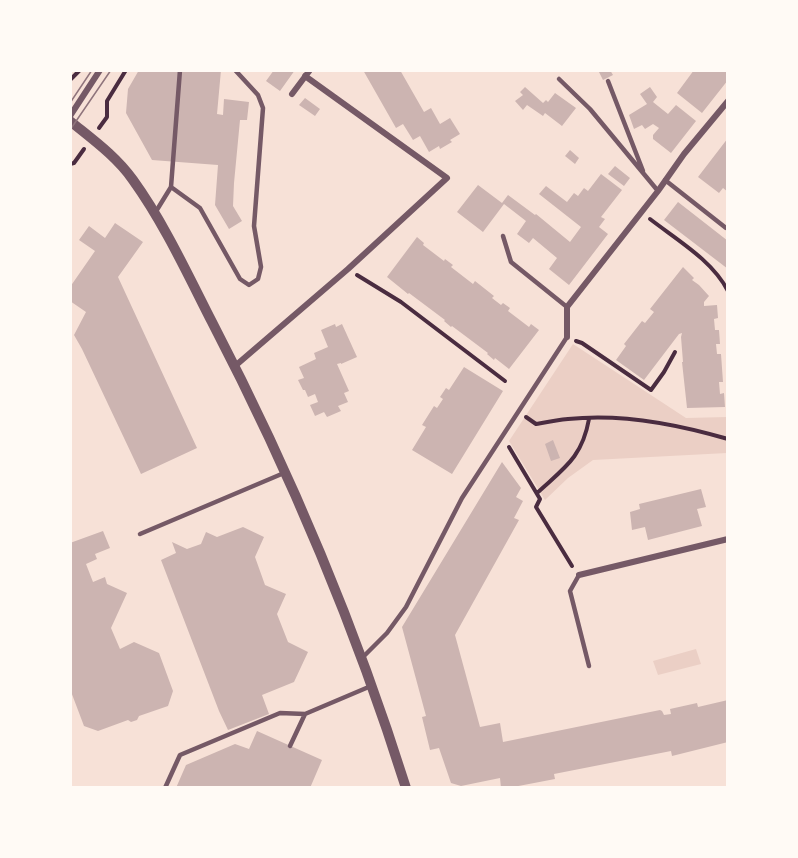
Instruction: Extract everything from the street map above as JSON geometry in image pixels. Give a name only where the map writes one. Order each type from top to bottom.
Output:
[{"type":"street","points":[[70,116],[100,70]]},
{"type":"street","points":[[235,366],[348,269],[447,178],[308,73],[292,94]]},
{"type":"street","points":[[567,337],[567,307],[658,191],[684,154],[728,101]]},
{"type":"street","points":[[70,121],[109,153],[132,178],[155,214],[235,366],[332,582],[406,788]]},
{"type":"street","points":[[579,575],[728,539]]},
{"type":"lane","points":[[155,214],[171,187],[180,70]]},
{"type":"lane","points":[[171,187],[200,208],[240,279],[249,285],[258,279],[261,267],[254,226],[263,108],[258,94],[235,70]]},
{"type":"lane","points":[[560,79],[590,109],[658,191]]},
{"type":"lane","points":[[608,81],[644,176]]},
{"type":"lane","points":[[665,180],[728,228]]},
{"type":"lane","points":[[503,236],[511,262],[567,307]]},
{"type":"lane","points":[[361,659],[387,633],[406,607],[462,498],[567,337]]},
{"type":"lane","points":[[140,534],[285,473]]},
{"type":"lane","points":[[579,575],[570,591],[589,666]]},
{"type":"lane","points":[[165,788],[180,755],[280,713],[305,714],[371,686]]},
{"type":"lane","points":[[290,746],[305,714]]},
{"type":"path","points":[[70,80],[80,70]]},
{"type":"path","points":[[92,138],[107,117],[107,101],[126,70]]},
{"type":"path","points":[[641,212],[704,261],[722,280],[728,291]]},
{"type":"path","points":[[348,269],[400,302],[505,381]]},
{"type":"path","points":[[567,337],[582,344],[651,390],[675,352]]},
{"type":"path","points":[[518,412],[536,424],[569,419],[631,419],[672,425],[728,439]]},
{"type":"path","points":[[537,493],[578,453],[589,418]]},
{"type":"path","points":[[502,436],[540,499],[536,507],[579,575]]},
{"type":"shaded area","points":[[573,344],[686,418],[727,417],[727,453],[593,460],[568,478],[545,500],[509,441]]},
{"type":"shaded area","points":[[696,649],[701,664],[658,675],[653,661]]},
{"type":"building","points":[[139,70],[221,70],[217,114],[223,115],[224,99],[249,102],[247,120],[240,120],[234,183],[233,206],[242,221],[229,229],[215,205],[218,165],[152,160],[126,113],[128,89]]},
{"type":"building","points":[[274,70],[295,70],[280,91],[266,81]]},
{"type":"building","points":[[363,70],[400,70],[424,112],[431,108],[440,124],[450,118],[460,134],[440,149],[439,146],[429,152],[420,136],[413,140],[403,124],[396,128]]},
{"type":"building","points":[[598,70],[610,70],[613,75],[603,80]]},
{"type":"building","points":[[694,70],[699,72],[700,70],[728,70],[728,80],[702,113],[677,93]]},
{"type":"building","points":[[525,87],[543,103],[546,100],[548,102],[555,93],[576,108],[562,126],[545,113],[543,116],[527,105],[523,110],[515,101],[523,95],[520,92]]},
{"type":"building","points":[[650,87],[657,97],[653,102],[668,114],[676,105],[696,121],[671,153],[653,139],[653,135],[659,128],[653,124],[645,129],[642,125],[634,129],[629,115],[647,104],[640,94]]},
{"type":"building","points":[[305,98],[320,109],[315,116],[299,105]]},
{"type":"building","points":[[728,138],[728,192],[723,188],[719,193],[698,177]]},
{"type":"building","points":[[570,150],[579,158],[575,164],[565,156]]},
{"type":"building","points":[[615,166],[630,178],[624,186],[608,174]]},
{"type":"building","points":[[601,174],[622,190],[601,217],[605,219],[599,227],[608,234],[569,285],[549,269],[557,258],[533,238],[529,243],[517,234],[526,221],[504,204],[483,232],[457,212],[478,185],[502,203],[508,195],[570,242],[581,227],[539,194],[546,186],[567,202],[574,193],[578,196],[584,188],[588,191]]},
{"type":"building","points":[[678,202],[728,241],[728,269],[664,220]]},
{"type":"building","points":[[115,223],[143,242],[118,277],[197,448],[141,474],[74,335],[86,312],[70,301],[70,287],[95,251],[79,240],[89,226],[105,238]]},
{"type":"building","points":[[417,237],[424,243],[423,245],[453,265],[451,267],[473,284],[475,281],[494,296],[492,298],[501,305],[503,303],[510,308],[508,311],[529,327],[531,324],[539,330],[509,369],[495,358],[494,360],[488,353],[387,277]]},
{"type":"building","points":[[683,267],[694,278],[692,280],[709,296],[704,306],[717,305],[718,318],[714,319],[715,330],[719,330],[720,344],[716,344],[717,354],[721,354],[723,382],[719,382],[720,394],[724,393],[725,407],[687,408],[682,362],[682,333],[644,380],[616,360],[626,346],[624,344],[642,321],[645,323],[654,312],[650,309]]},
{"type":"building","points":[[335,324],[336,327],[342,324],[357,357],[337,364],[349,391],[344,393],[348,402],[338,406],[341,411],[327,417],[324,412],[315,416],[310,405],[318,402],[315,394],[308,397],[303,390],[298,380],[304,378],[299,367],[316,359],[314,353],[328,347],[321,330]]},
{"type":"building","points":[[464,367],[503,391],[452,474],[412,450],[426,427],[422,425],[434,406],[437,408],[443,399],[440,397],[446,388],[449,390]]},
{"type":"building","points":[[553,440],[560,458],[551,461],[545,444]]},
{"type":"building","points":[[502,462],[521,488],[516,497],[523,501],[514,518],[519,520],[455,635],[480,727],[500,723],[503,742],[660,710],[664,715],[671,714],[670,709],[697,703],[698,707],[728,700],[728,742],[672,756],[671,751],[554,774],[555,779],[508,788],[501,788],[500,778],[461,786],[451,783],[439,748],[430,750],[422,717],[426,716],[402,627]]},
{"type":"building","points":[[701,489],[706,507],[697,509],[702,526],[648,540],[645,527],[632,530],[630,512],[640,509],[639,504]]},
{"type":"building","points":[[243,527],[264,537],[255,557],[265,585],[286,594],[277,614],[288,642],[308,652],[294,682],[262,695],[269,714],[228,730],[161,560],[176,553],[172,542],[187,549],[201,544],[206,532],[217,537]]},
{"type":"building","points":[[103,531],[110,548],[95,554],[97,559],[86,564],[93,582],[105,577],[107,584],[127,593],[111,628],[120,649],[134,642],[159,653],[173,691],[168,706],[139,716],[137,720],[131,722],[128,720],[98,731],[84,726],[70,689],[70,543]]},
{"type":"building","points":[[257,731],[322,760],[310,788],[176,788],[186,765],[235,744],[249,749]]},
{"type":"tram line","points":[[70,103],[92,70]]},
{"type":"tram line","points":[[70,130],[111,70]]}]
